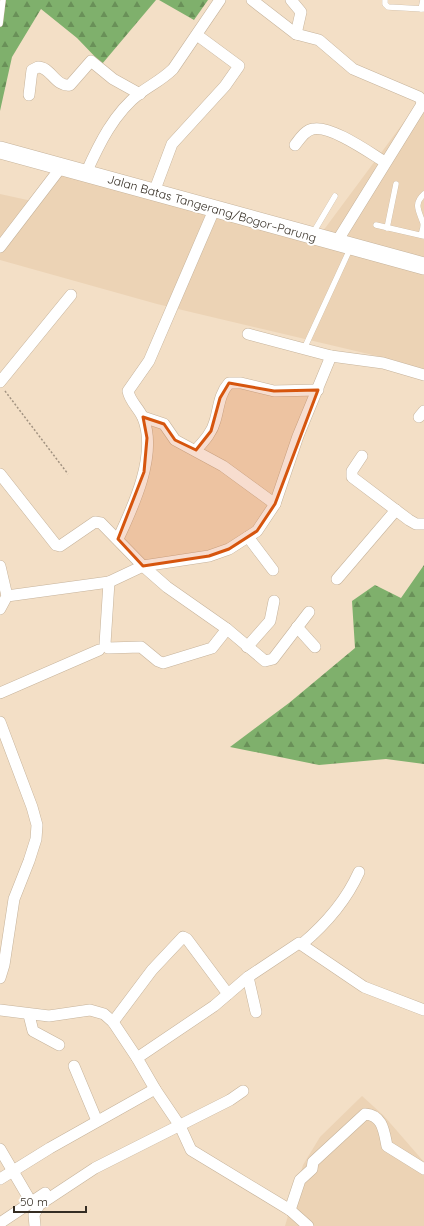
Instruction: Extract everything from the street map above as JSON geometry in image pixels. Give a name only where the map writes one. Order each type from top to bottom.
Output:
[{"type":"main road","name":"Jalan Batas Tangerang/Bogor–Parung","points":[[0,150],[62,166],[311,237],[424,266]]},
{"type":"street","points":[[86,173],[105,135],[118,117],[140,94],[173,69],[220,0]]},
{"type":"street","points":[[252,0],[296,34],[319,40],[353,69],[421,99],[421,106],[385,162],[343,245]]},
{"type":"street","points":[[291,0],[302,12],[296,34]]},
{"type":"street","points":[[154,192],[172,144],[225,86],[239,66],[197,35]]},
{"type":"street","points":[[29,94],[32,70],[38,67],[44,69],[54,79],[66,85],[70,85],[91,61],[125,87],[140,94]]},
{"type":"street","points":[[295,145],[308,131],[319,129],[346,138],[385,162]]},
{"type":"street","points":[[0,247],[62,166]]},
{"type":"street","points":[[118,539],[141,488],[147,438],[143,417],[129,397],[128,392],[149,361],[214,210]]},
{"type":"street","points":[[2,387],[71,295]]},
{"type":"street","points":[[248,334],[331,356],[383,363],[424,375]]},
{"type":"street","points":[[7,596],[109,582],[143,566],[209,556],[229,549],[248,537],[261,526],[275,504],[298,436],[331,356]]},
{"type":"street","points":[[196,450],[211,431],[215,422],[220,398],[224,388],[229,383],[241,383],[274,391],[318,390]]},
{"type":"street","points":[[143,417],[164,424],[175,440],[196,450],[222,466],[275,504]]},
{"type":"street","points":[[362,456],[351,476],[414,524],[424,524]]},
{"type":"street","points":[[0,474],[58,546],[95,522],[101,523],[143,566],[167,587],[227,629],[265,661],[273,659],[309,612]]},
{"type":"street","points":[[337,579],[396,510]]},
{"type":"street","points":[[248,537],[273,570]]},
{"type":"street","points":[[0,566],[7,596],[0,609]]},
{"type":"street","points":[[109,582],[105,644],[108,648],[141,647],[158,661],[163,663],[212,648],[227,629]]},
{"type":"street","points":[[247,647],[270,621],[274,601]]},
{"type":"street","points":[[297,627],[315,647]]},
{"type":"street","points":[[0,693],[99,650]]},
{"type":"street","points":[[0,722],[32,807],[37,825],[36,839],[14,900],[4,965],[0,978]]},
{"type":"street","points":[[302,944],[335,913],[350,891],[360,872]]},
{"type":"street","points":[[113,1022],[152,970],[183,937],[187,939],[228,994]]},
{"type":"street","points":[[137,1058],[214,1006],[248,977],[298,943],[302,944],[364,987],[424,1010]]},
{"type":"street","points":[[248,977],[256,1012]]},
{"type":"street","points":[[0,1010],[29,1014],[60,1015],[90,1010],[104,1014],[113,1022],[137,1058],[155,1089],[180,1126],[188,1146],[194,1153],[290,1210],[308,1226]]},
{"type":"street","points":[[29,1014],[33,1031],[59,1045]]},
{"type":"street","points":[[74,1066],[97,1121]]},
{"type":"street","points":[[0,1180],[97,1121],[155,1089]]},
{"type":"street","points":[[35,1226],[34,1215],[39,1205],[107,1162],[230,1100],[243,1091]]},
{"type":"street","points":[[290,1210],[300,1180],[312,1169],[313,1162],[365,1114],[373,1116],[383,1125],[387,1146],[424,1169]]},
{"type":"street","points":[[0,1149],[31,1202]]},
{"type":"street","points":[[0,1223],[72,1175]]},
{"type":"lane","points":[[0,24],[3,0]]},
{"type":"lane","points":[[2,12],[7,0]]},
{"type":"lane","points":[[385,0],[385,4],[388,7],[423,9],[423,0]]},
{"type":"lane","points":[[387,228],[396,184]]},
{"type":"lane","points":[[376,225],[422,236],[424,225],[418,212],[417,203],[424,194]]},
{"type":"lane","points":[[311,237],[335,196]]},
{"type":"lane","points":[[304,348],[343,245]]},
{"type":"path","points":[[2,387],[68,474]]},
{"type":"highlighted area","points":[[229,383],[274,391],[318,390],[275,504],[257,531],[229,549],[209,556],[143,566],[118,539],[144,472],[147,438],[143,417],[164,424],[175,440],[196,450],[211,431],[220,398]]},
{"type":"shaded area","points":[[424,95],[424,370],[394,360],[157,304],[0,260],[0,194],[32,201],[55,169],[317,239]]},
{"type":"shaded area","points":[[362,1096],[384,1116],[424,1162],[424,1226],[285,1226],[303,1165],[320,1137]]},
{"type":"green space","points":[[0,0],[156,0],[102,64],[77,38],[41,9],[12,57],[0,111]]},
{"type":"green space","points":[[159,0],[208,0],[194,20]]},
{"type":"green space","points":[[424,565],[424,764],[386,759],[319,765],[230,747],[289,703],[355,648],[352,601],[375,585],[401,598]]}]
